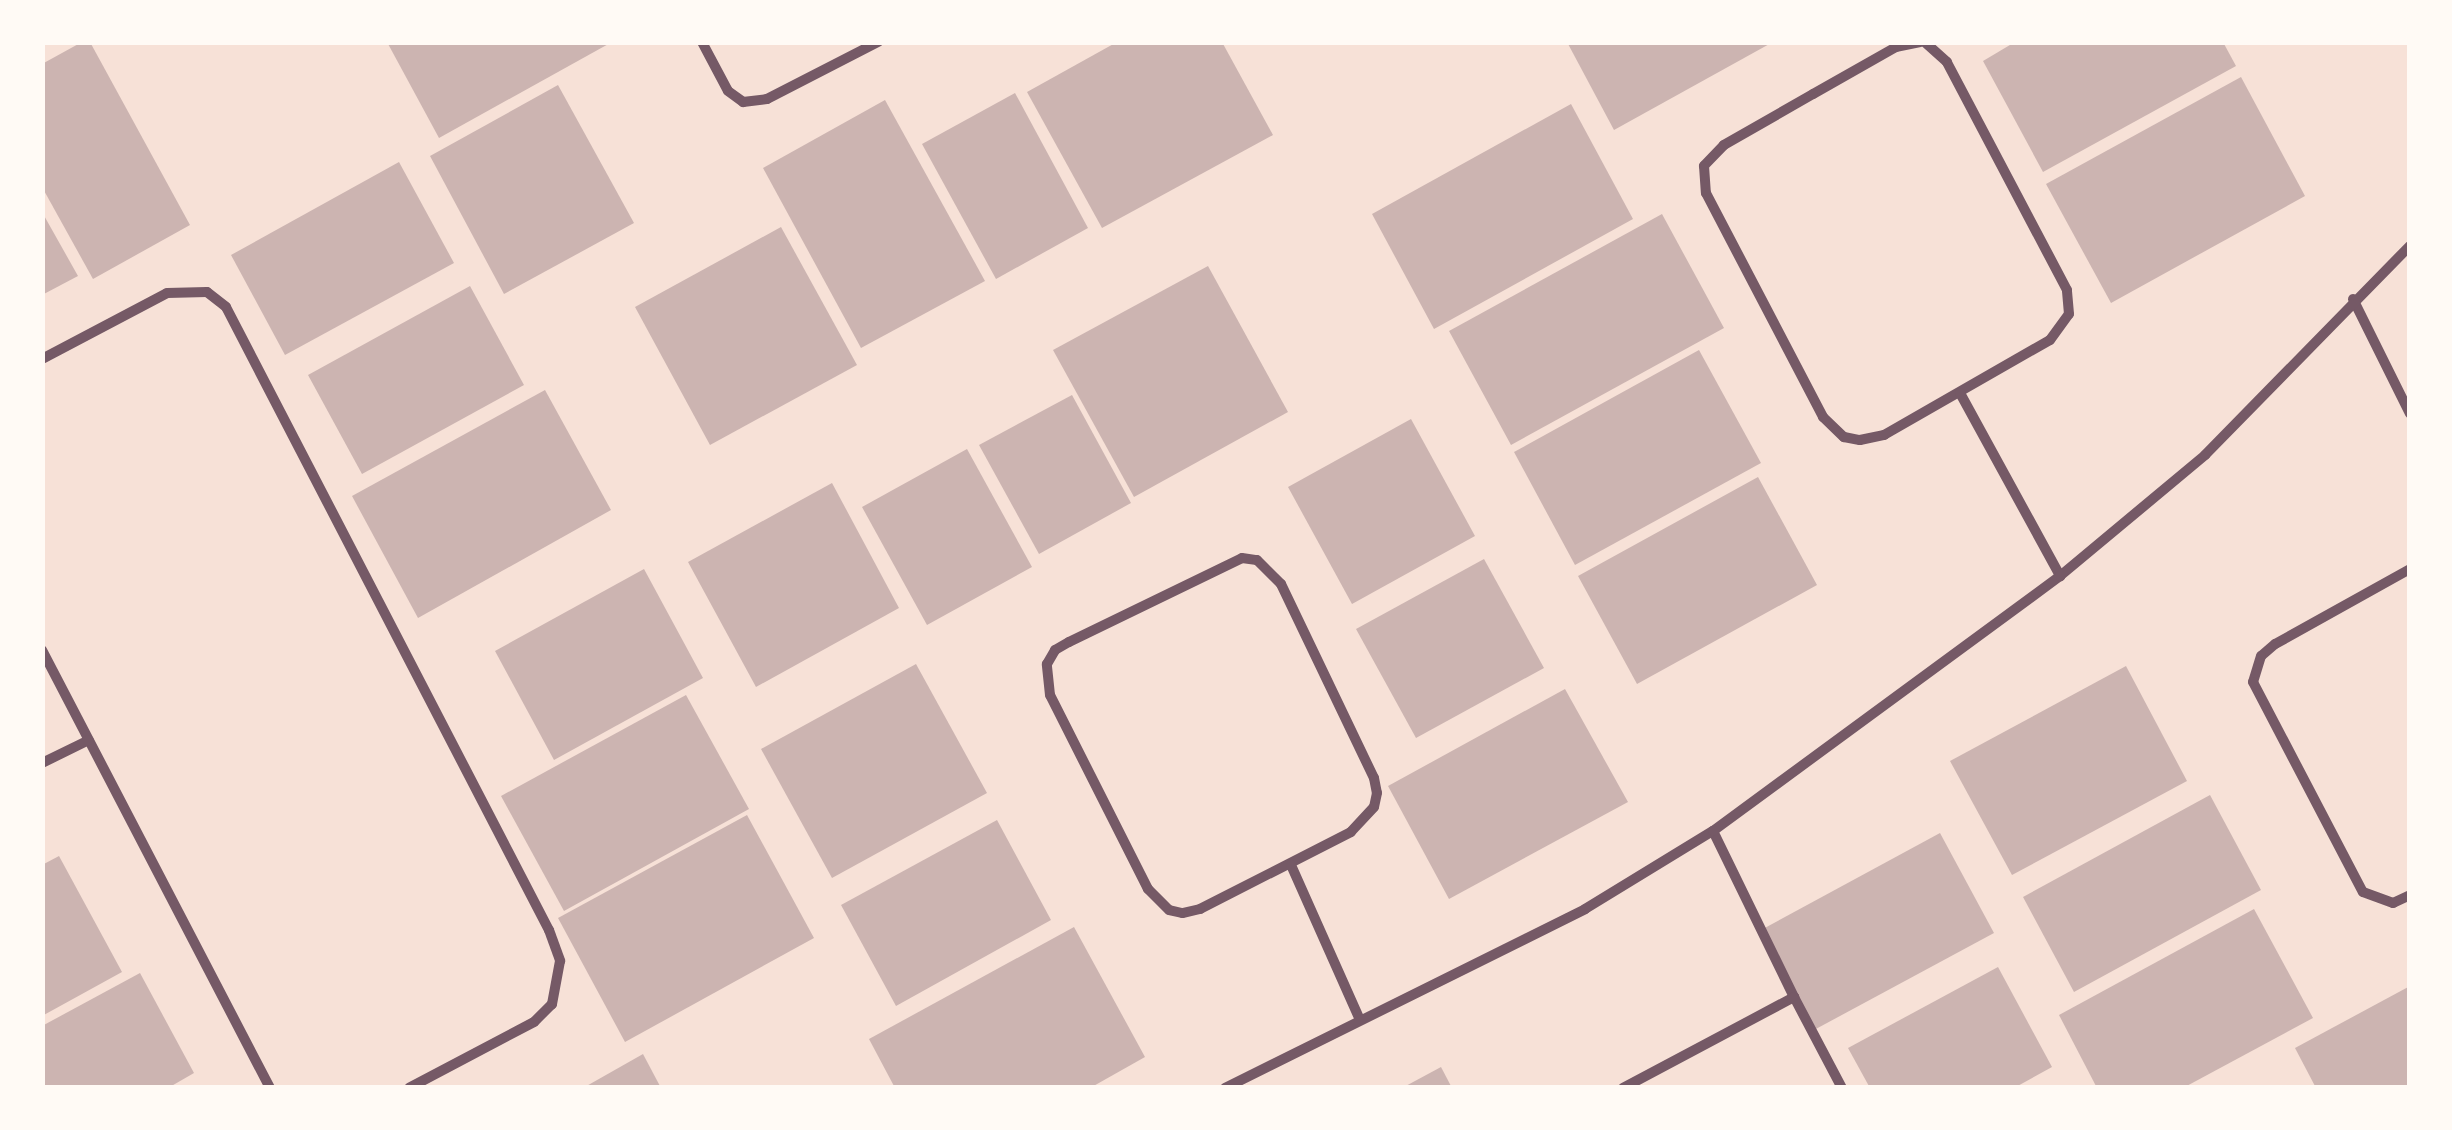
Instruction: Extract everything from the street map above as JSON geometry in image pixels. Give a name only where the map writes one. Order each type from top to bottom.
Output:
[{"type":"street","points":[[702,42],[728,91],[743,102],[767,99],[878,42]]},
{"type":"street","points":[[1922,42],[1947,62],[2070,304],[2062,328],[2050,340],[1960,393],[1884,434],[1860,440],[1833,429],[1706,193],[1704,179],[1704,166],[1724,145],[1896,47],[1922,42]]},
{"type":"street","points":[[1225,1088],[1359,1018],[1585,909],[1712,831],[2060,576],[2205,456],[2353,299],[2410,246]]},
{"type":"street","points":[[42,358],[167,293],[207,292],[226,307],[549,930],[560,961],[552,1004],[534,1022],[409,1088]]},
{"type":"street","points":[[2353,299],[2410,414]]},
{"type":"street","points":[[1960,393],[2060,576]]},
{"type":"street","points":[[1257,560],[1270,569],[1374,778],[1377,793],[1374,806],[1351,832],[1291,865],[1200,910],[1182,913],[1158,900],[1148,889],[1050,694],[1047,664],[1056,650],[1229,562],[1257,560]]},
{"type":"street","points":[[2410,569],[2275,644],[2262,656],[2253,682],[2255,694],[2362,892],[2393,903],[2410,895]]},
{"type":"street","points":[[42,650],[270,1088]]},
{"type":"street","points":[[42,763],[89,740]]},
{"type":"street","points":[[1712,831],[1842,1088]]},
{"type":"street","points":[[1291,865],[1359,1018]]},
{"type":"street","points":[[1623,1088],[1794,997]]},
{"type":"building","points":[[82,42],[90,42],[190,225],[93,279],[42,187],[42,64]]},
{"type":"building","points":[[387,42],[612,42],[439,138]]},
{"type":"building","points":[[1117,42],[1222,42],[1273,135],[1102,228],[1027,92]]},
{"type":"building","points":[[1567,42],[1773,42],[1614,130]]},
{"type":"building","points":[[2015,42],[2223,42],[2236,66],[2043,172],[1983,61]]},
{"type":"building","points":[[2241,77],[2305,196],[2111,303],[2046,184]]},
{"type":"building","points":[[558,85],[634,223],[504,294],[430,156]]},
{"type":"building","points":[[1015,93],[1088,228],[996,279],[922,144]]},
{"type":"building","points":[[885,100],[985,281],[861,348],[763,168]]},
{"type":"building","points":[[1571,104],[1633,219],[1434,329],[1372,214]]},
{"type":"building","points":[[399,162],[454,263],[285,355],[231,255]]},
{"type":"building","points":[[42,212],[78,276],[42,295]]},
{"type":"building","points":[[1662,214],[1724,328],[1511,445],[1449,331]]},
{"type":"building","points":[[781,227],[857,365],[710,445],[635,307]]},
{"type":"building","points":[[1208,266],[1288,412],[1134,497],[1053,350]]},
{"type":"building","points":[[470,286],[524,385],[362,474],[308,375]]},
{"type":"building","points":[[1699,350],[1761,463],[1575,565],[1514,452]]},
{"type":"building","points":[[545,390],[611,510],[418,618],[352,496]]},
{"type":"building","points":[[1072,395],[1131,503],[1039,554],[979,445]]},
{"type":"building","points":[[1411,419],[1475,536],[1352,604],[1288,487]]},
{"type":"building","points":[[967,449],[1032,567],[927,625],[862,507]]},
{"type":"building","points":[[1758,477],[1817,585],[1637,684],[1578,576]]},
{"type":"building","points":[[832,483],[899,608],[756,687],[688,562]]},
{"type":"building","points":[[1484,559],[1544,668],[1416,738],[1356,629]]},
{"type":"building","points":[[644,569],[703,678],[554,760],[495,651]]},
{"type":"building","points":[[916,664],[987,793],[832,878],[761,749]]},
{"type":"building","points":[[2126,666],[2187,781],[2012,875],[1950,761]]},
{"type":"building","points":[[1565,689],[1628,802],[1449,899],[1388,786]]},
{"type":"building","points":[[686,695],[749,809],[564,911],[501,796]]},
{"type":"building","points":[[2210,795],[2261,890],[2074,992],[2023,897]]},
{"type":"building","points":[[747,815],[814,938],[625,1042],[558,918]]},
{"type":"building","points":[[997,820],[1051,920],[896,1006],[841,905]]},
{"type":"building","points":[[1940,833],[1994,933],[1814,1030],[1761,930]]},
{"type":"building","points":[[59,856],[122,972],[42,1016],[42,865]]},
{"type":"building","points":[[2254,909],[2313,1018],[2183,1088],[2097,1088],[2059,1015]]},
{"type":"building","points":[[1074,927],[1145,1057],[1090,1088],[895,1088],[869,1039]]},
{"type":"building","points":[[1998,967],[2052,1067],[2014,1088],[1870,1088],[1848,1048]]},
{"type":"building","points":[[140,973],[194,1073],[168,1088],[42,1088],[42,1026]]},
{"type":"building","points":[[2410,986],[2410,1088],[2316,1088],[2295,1048]]},
{"type":"building","points":[[643,1054],[661,1088],[583,1088]]},
{"type":"building","points":[[1441,1067],[1452,1088],[1402,1088]]}]
